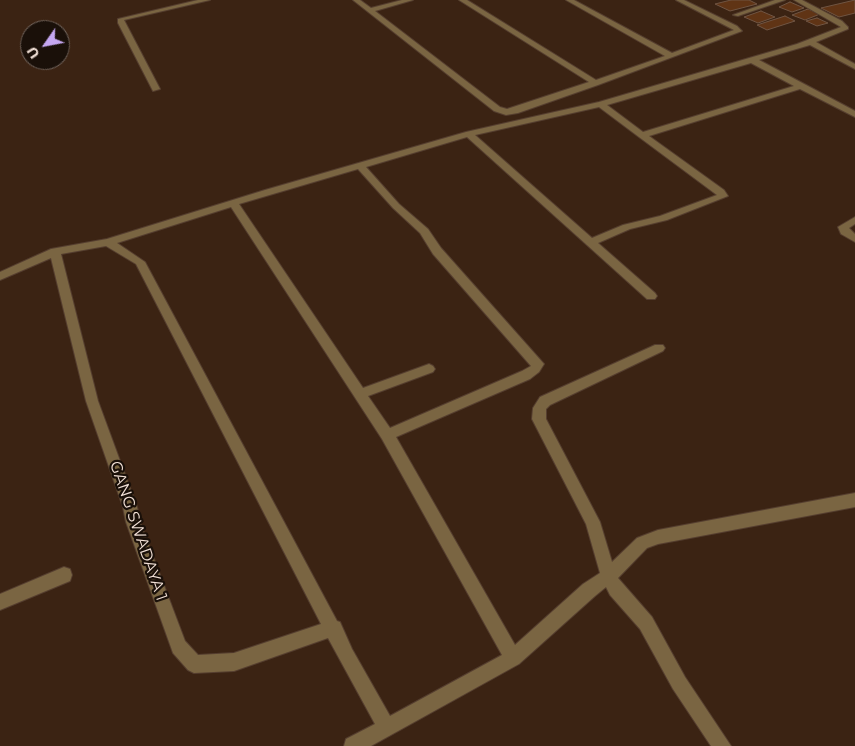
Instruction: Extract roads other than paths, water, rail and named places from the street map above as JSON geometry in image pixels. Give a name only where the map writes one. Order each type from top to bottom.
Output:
[{"type":"street","points":[[156,89],[121,23],[121,19],[207,0]]},
{"type":"street","points":[[356,0],[497,109],[515,111],[738,31],[735,27],[679,0]]},
{"type":"street","points":[[371,10],[410,0]]},
{"type":"street","points":[[462,0],[595,83]]},
{"type":"street","points":[[569,0],[671,56]]},
{"type":"street","points":[[736,15],[782,0]]},
{"type":"street","points":[[0,276],[55,252],[108,242],[469,134],[601,104],[752,60],[810,42],[846,28],[840,22],[797,0]]},
{"type":"street","points":[[810,42],[855,67]]},
{"type":"street","points":[[752,60],[855,114]]},
{"type":"street","points":[[642,135],[801,86]]},
{"type":"street","points":[[590,242],[627,228],[690,209],[724,195],[601,104]]},
{"type":"street","points":[[469,134],[651,296]]},
{"type":"street","points":[[361,166],[396,206],[419,226],[437,251],[538,364],[535,369],[526,375],[387,435]]},
{"type":"street","points":[[234,204],[387,435],[513,658]]},
{"type":"street","points":[[855,220],[843,226],[845,232],[855,240]]},
{"type":"street","points":[[108,242],[140,262],[351,663],[387,727]]},
{"type":"street","name":"GANG SWADAYA 1","points":[[55,252],[92,401],[130,507],[133,522],[179,648],[194,664],[234,662],[334,628]]},
{"type":"street","points":[[659,348],[545,401],[540,408],[539,418],[593,522],[613,582],[658,641],[679,683],[722,746]]},
{"type":"street","points":[[360,394],[429,369]]},
{"type":"street","points":[[353,746],[513,658],[589,590],[613,582],[642,543],[658,537],[855,500]]},
{"type":"street","points":[[0,602],[64,575]]}]
